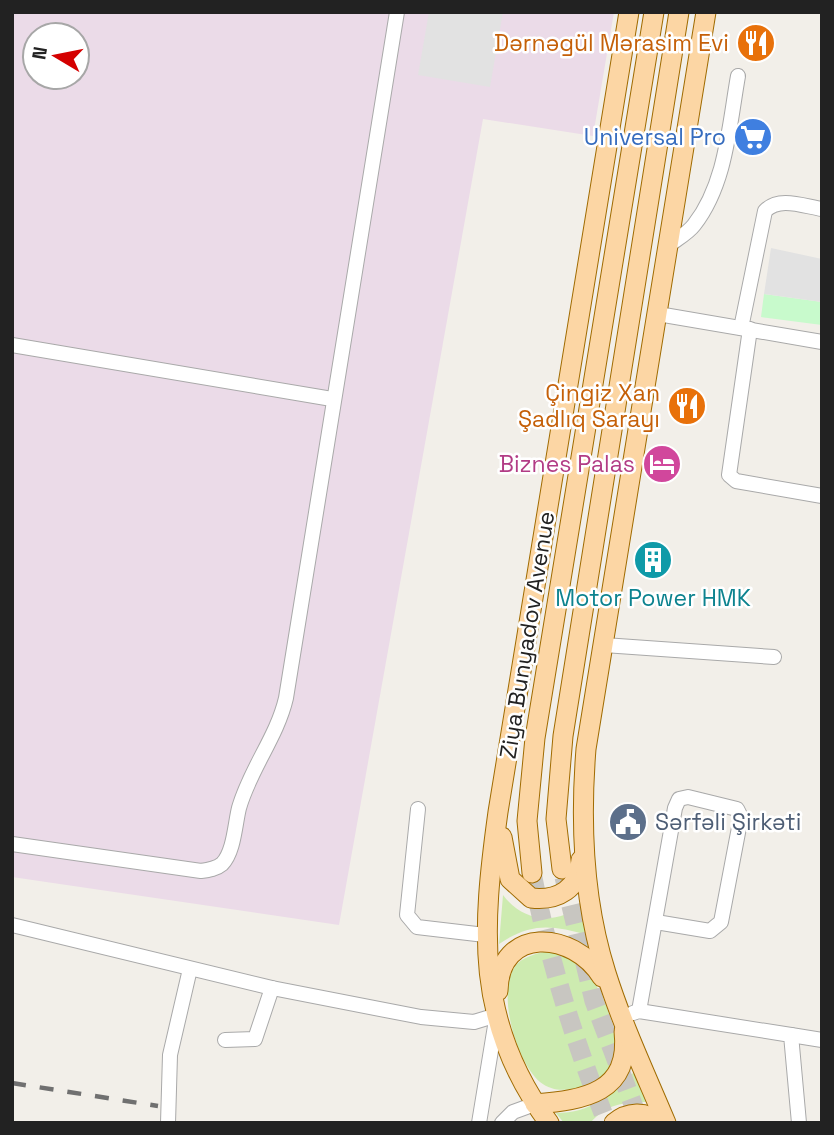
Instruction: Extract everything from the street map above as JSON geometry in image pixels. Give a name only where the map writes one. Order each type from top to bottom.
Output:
[{"type":"main road","name":"Ziya Bunyadov Avenue","points":[[549,1123],[535,1104],[514,1065],[497,1015],[485,935],[488,890],[498,812],[629,12]]},
{"type":"main road","name":"Ziya Bunyadov Avenue","points":[[532,873],[527,821],[535,738],[654,12]]},
{"type":"main road","points":[[562,869],[556,819],[563,736],[679,12]]},
{"type":"main road","points":[[498,812],[505,868],[516,888],[531,898],[552,898],[570,889],[581,869],[586,749],[706,12]]},
{"type":"main road","points":[[583,844],[601,955],[631,1014],[666,1123]]},
{"type":"main road","points":[[497,1015],[498,985],[506,961],[520,948],[540,942],[562,944],[584,954],[631,1014],[623,1061],[607,1085],[586,1098],[535,1104]]},
{"type":"main road","points":[[614,1123],[636,1114],[654,1118],[659,1123]]},
{"type":"street","points":[[12,844],[201,871],[214,869],[223,863],[245,790],[283,713],[332,398],[397,12]]},
{"type":"street","points":[[669,245],[693,227],[710,199],[720,175],[738,76]]},
{"type":"street","points":[[822,209],[781,202],[771,204],[765,211],[745,328],[729,475],[736,481],[822,495]]},
{"type":"street","points":[[658,314],[822,342]]},
{"type":"street","points":[[12,345],[332,398]]},
{"type":"street","points":[[604,645],[774,657]]},
{"type":"street","points":[[656,922],[710,931],[722,922],[740,817],[737,809],[688,797],[679,799],[656,922],[631,1014],[822,1040]]},
{"type":"street","points":[[418,809],[407,915],[409,921],[418,927],[485,935]]},
{"type":"street","points":[[12,925],[272,988],[463,1022],[484,1021],[497,1015]]},
{"type":"street","points":[[168,1123],[170,1055],[190,969]]},
{"type":"street","points":[[225,1040],[255,1039],[272,988]]},
{"type":"street","points":[[479,1123],[497,1015]]},
{"type":"street","points":[[791,1035],[799,1123]]},
{"type":"street","points":[[502,1123],[513,1112],[535,1104]]},
{"type":"shaded area","points":[[12,12],[614,12],[593,136],[483,119],[339,925],[12,877]]},
{"type":"shaded area","points":[[429,12],[503,12],[490,87],[418,75]]},
{"type":"shaded area","points":[[771,248],[822,259],[822,302],[764,294]]},
{"type":"green space","points":[[764,294],[822,302],[822,325],[761,317]]},
{"type":"green space","points":[[503,895],[520,911],[541,918],[562,916],[582,904],[588,935],[563,929],[532,929],[499,944]]},
{"type":"green space","points":[[548,951],[571,955],[583,967],[593,980],[609,1013],[615,1048],[612,1063],[605,1076],[594,1084],[565,1090],[545,1085],[531,1072],[516,1042],[508,1006],[511,974],[521,961]]},
{"type":"green space","points":[[634,1072],[646,1102],[616,1105],[590,1123],[564,1123],[556,1113],[580,1110],[599,1102]]},
{"type":"tunnel","points":[[532,873],[563,1000],[607,1123]]},
{"type":"tunnel","points":[[564,877],[594,1001],[640,1123]]},
{"type":"railway","points":[[12,1083],[158,1106]]},
{"type":"place","name":"Dərnəgül Mərasim Evi","points":[[756,43]]},
{"type":"place","name":"Universal Pro","points":[[753,137]]},
{"type":"place","name":"Çingiz Xan Şadlıq Sarayı","points":[[687,406]]},
{"type":"place","name":"Biznes Palas","points":[[662,464]]},
{"type":"place","name":"Motor Power HMK","points":[[653,560]]},
{"type":"place","name":"Sərfəli Şirkəti","points":[[628,822]]}]
